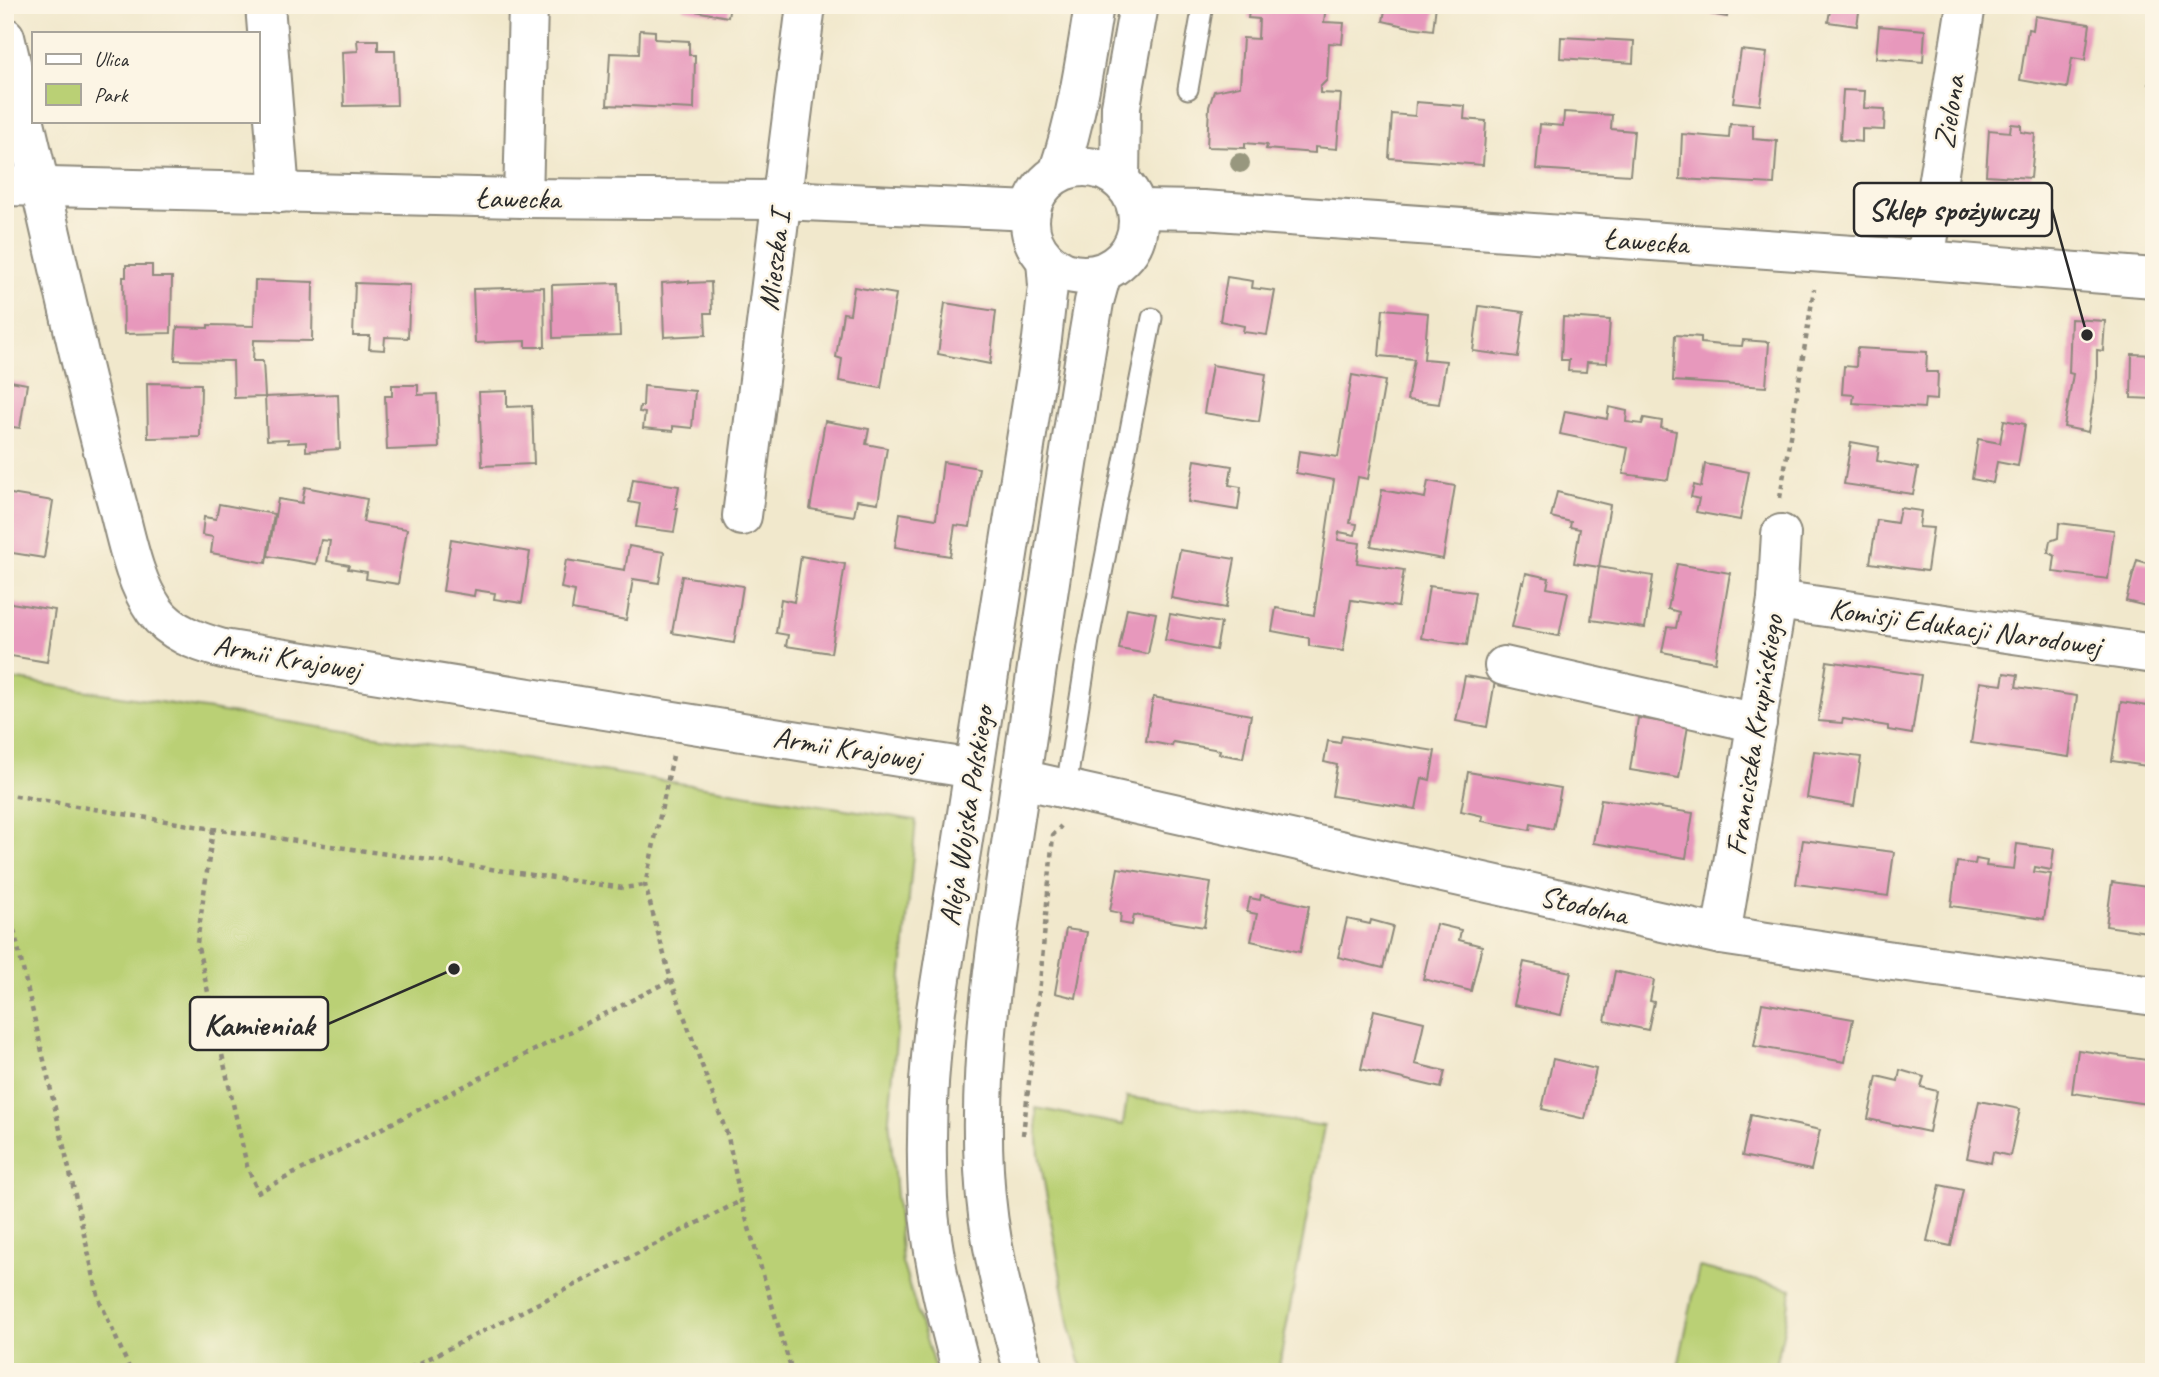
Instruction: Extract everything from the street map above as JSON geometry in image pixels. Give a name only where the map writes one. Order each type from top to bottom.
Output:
[{"type":"street","points":[[265,5],[280,193]]},
{"type":"street","points":[[523,198],[528,5]]},
{"type":"street","name":"Mieszka I","points":[[742,516],[806,5]]},
{"type":"street","points":[[1058,173],[1079,99],[1094,5]]},
{"type":"street","points":[[1129,195],[1106,172],[1090,167],[1058,173],[1040,189],[1034,199],[1030,229],[1035,246],[1046,260],[1063,271],[1082,276],[1102,272],[1119,263],[1132,248],[1138,229],[1119,141],[1122,106],[1139,5]]},
{"type":"street","name":"Zielona","points":[[1925,260],[1966,5]]},
{"type":"street","name":"Armii Krajowej","points":[[5,37],[23,186],[103,451],[141,589],[157,614],[179,632],[197,642],[223,649],[974,769]]},
{"type":"street","name":"Ławecka","points":[[23,186],[523,198],[781,200],[1031,211]]},
{"type":"street","name":"Ławecka","points":[[1129,195],[1203,210],[2154,278]]},
{"type":"street","name":"Aleja Wojska Polskiego","points":[[962,1372],[945,1303],[931,1224],[928,1199],[927,1098],[936,1010],[1042,339],[1048,286],[1046,260]]},
{"type":"street","name":"Aleja Wojska Polskiego","points":[[1024,1372],[999,1282],[987,1211],[984,1084],[991,990],[1002,901],[1082,376],[1094,302],[1102,272]]},
{"type":"street","name":"Franciszka Krupińskiego","points":[[1721,935],[1777,600],[1781,534]]},
{"type":"street","name":"Komisji Edukacji Narodowej","points":[[1777,600],[2154,654]]},
{"type":"street","points":[[1504,666],[1757,723]]},
{"type":"street","name":"Stodolna","points":[[1021,779],[1065,804],[1721,935],[2154,996]]},
{"type":"lane","points":[[1188,89],[1203,5]]},
{"type":"lane","points":[[1065,804],[1089,640],[1152,318]]},
{"type":"path","points":[[1781,534],[1778,512],[1815,286]]},
{"type":"path","points":[[680,721],[645,885],[671,979],[727,1137],[741,1201],[792,1372]]},
{"type":"path","points":[[5,794],[213,829],[623,888],[645,885]]},
{"type":"path","points":[[1021,1148],[1040,983],[1053,835],[1065,804]]},
{"type":"path","points":[[213,829],[197,943],[247,1166],[258,1192],[671,979]]},
{"type":"path","points":[[5,891],[99,1299],[131,1372]]},
{"type":"path","points":[[402,1372],[741,1201]]},
{"type":"green space","points":[[5,678],[916,820],[889,1118],[902,1262],[936,1372],[5,1372]]},
{"type":"green space","points":[[1127,1097],[1324,1126],[1278,1372],[1083,1372],[1070,1327],[1039,1154],[1036,1108],[1123,1125]]},
{"type":"green space","points":[[1699,1267],[1792,1289],[1775,1372],[1677,1372]]},
{"type":"building","points":[[684,5],[730,5],[728,17],[684,9]]},
{"type":"building","points":[[1250,5],[1326,5],[1324,22],[1344,23],[1342,44],[1329,43],[1327,80],[1320,87],[1320,93],[1341,94],[1337,149],[1315,147],[1315,153],[1266,149],[1267,145],[1245,143],[1245,148],[1207,147],[1209,107],[1214,91],[1240,86],[1243,38],[1258,39],[1259,19],[1248,18]]},
{"type":"building","points":[[1386,5],[1436,5],[1433,30],[1383,21]]},
{"type":"building","points":[[1688,5],[1729,5],[1727,17],[1687,10]]},
{"type":"building","points":[[1831,5],[1860,5],[1857,26],[1828,22]]},
{"type":"building","points":[[2035,16],[2090,24],[2085,60],[2072,58],[2067,88],[2020,80],[2028,29],[2033,30]]},
{"type":"building","points":[[1879,26],[1925,30],[1923,62],[1876,58]]},
{"type":"building","points":[[640,30],[655,31],[655,39],[689,41],[689,55],[695,55],[694,109],[607,105],[610,53],[639,54]]},
{"type":"building","points":[[1561,37],[1634,41],[1633,63],[1560,58]]},
{"type":"building","points":[[357,40],[378,40],[378,50],[395,50],[397,105],[344,106],[342,52],[358,51]]},
{"type":"building","points":[[1741,50],[1767,53],[1760,105],[1733,102]]},
{"type":"building","points":[[2152,53],[2154,84],[2149,84]]},
{"type":"building","points":[[1843,90],[1865,91],[1864,108],[1885,109],[1884,130],[1862,129],[1862,142],[1840,140]]},
{"type":"building","points":[[1416,102],[1465,106],[1464,119],[1486,121],[1483,165],[1389,158],[1392,114],[1415,116]]},
{"type":"building","points":[[1564,112],[1612,115],[1611,129],[1634,131],[1630,175],[1536,169],[1540,124],[1563,126]]},
{"type":"building","points":[[1730,124],[1753,125],[1753,139],[1777,141],[1774,184],[1680,179],[1682,134],[1729,138]]},
{"type":"building","points":[[2011,124],[2021,125],[2021,132],[2035,134],[2031,178],[1986,175],[1989,130],[2010,132]]},
{"type":"building","points":[[126,265],[152,265],[152,277],[172,277],[171,333],[124,334],[123,277],[126,277]]},
{"type":"building","points":[[1227,277],[1253,281],[1252,288],[1275,291],[1267,335],[1243,332],[1244,326],[1220,321]]},
{"type":"building","points":[[255,280],[313,282],[312,341],[254,340],[253,361],[263,361],[265,397],[234,398],[233,361],[175,360],[177,327],[254,326]]},
{"type":"building","points":[[711,282],[712,313],[705,313],[706,335],[664,337],[662,283]]},
{"type":"building","points":[[355,283],[410,285],[408,338],[385,337],[384,350],[369,349],[370,336],[353,336]]},
{"type":"building","points":[[618,283],[620,336],[553,338],[552,285]]},
{"type":"building","points":[[544,287],[545,347],[526,347],[526,341],[475,343],[473,289]]},
{"type":"building","points":[[854,287],[896,294],[881,388],[839,381],[842,359],[836,357],[843,313],[850,314]]},
{"type":"building","points":[[945,303],[996,311],[990,364],[938,354]]},
{"type":"building","points":[[1479,306],[1524,312],[1518,357],[1473,351]]},
{"type":"building","points":[[1383,309],[1428,313],[1424,359],[1446,361],[1439,404],[1407,400],[1414,359],[1379,356]]},
{"type":"building","points":[[1563,317],[1610,320],[1607,363],[1587,362],[1586,372],[1568,371],[1569,360],[1561,360]]},
{"type":"building","points":[[2071,319],[2105,321],[2103,351],[2097,350],[2097,378],[2088,432],[2064,427],[2073,374],[2069,373]]},
{"type":"building","points":[[1675,335],[1701,337],[1701,343],[1722,345],[1742,346],[1743,340],[1769,342],[1766,387],[1673,381]]},
{"type":"building","points":[[1857,348],[1927,352],[1926,372],[1938,372],[1937,400],[1925,399],[1924,408],[1853,403],[1854,395],[1842,394],[1844,366],[1856,367]]},
{"type":"building","points":[[2132,354],[2154,355],[2154,399],[2131,398]]},
{"type":"building","points":[[1212,365],[1266,374],[1259,422],[1204,413]]},
{"type":"building","points":[[1352,375],[1385,381],[1368,479],[1358,477],[1350,523],[1357,524],[1355,535],[1339,532],[1338,540],[1360,543],[1357,563],[1404,570],[1398,607],[1351,600],[1343,651],[1309,646],[1309,638],[1272,631],[1276,608],[1314,615],[1334,480],[1296,473],[1299,451],[1338,457]]},
{"type":"building","points":[[5,380],[27,384],[20,428],[5,426]]},
{"type":"building","points":[[147,383],[201,384],[200,437],[148,438]]},
{"type":"building","points":[[392,385],[418,385],[418,395],[437,394],[439,448],[387,450],[385,396],[392,396]]},
{"type":"building","points":[[644,386],[695,391],[692,428],[673,426],[673,431],[643,428],[645,413],[639,412],[640,406],[643,406]]},
{"type":"building","points":[[507,391],[507,407],[532,406],[534,464],[482,466],[479,392]]},
{"type":"building","points":[[338,394],[340,449],[306,451],[306,442],[267,440],[265,397]]},
{"type":"building","points":[[1609,407],[1627,411],[1626,422],[1642,424],[1644,418],[1662,421],[1661,428],[1676,431],[1668,480],[1623,474],[1628,448],[1560,434],[1565,411],[1607,419]]},
{"type":"building","points":[[2004,420],[2025,424],[2018,466],[1997,462],[1993,483],[1972,479],[1978,439],[2000,443]]},
{"type":"building","points":[[825,421],[869,429],[866,444],[887,448],[878,503],[857,500],[854,516],[810,509]]},
{"type":"building","points":[[1851,442],[1879,447],[1877,461],[1918,468],[1913,494],[1844,484]]},
{"type":"building","points":[[1195,460],[1232,466],[1229,485],[1241,487],[1238,510],[1188,502]]},
{"type":"building","points":[[943,462],[979,468],[970,527],[955,525],[950,556],[895,547],[900,513],[936,519]]},
{"type":"building","points":[[1705,464],[1749,472],[1740,520],[1696,512],[1699,499],[1691,497],[1694,485],[1701,487]]},
{"type":"building","points":[[633,479],[679,486],[674,532],[636,527],[640,504],[629,502]]},
{"type":"building","points":[[1428,481],[1455,486],[1443,559],[1371,546],[1382,490],[1425,498]]},
{"type":"building","points":[[305,487],[367,499],[363,522],[407,529],[398,584],[366,579],[367,572],[348,569],[349,565],[327,561],[330,541],[321,540],[316,564],[268,556],[278,499],[302,503]]},
{"type":"building","points":[[1557,492],[1610,505],[1599,567],[1574,563],[1580,529],[1570,527],[1571,522],[1551,517]]},
{"type":"building","points":[[5,493],[53,501],[44,558],[6,552]]},
{"type":"building","points":[[219,504],[274,514],[266,563],[211,553],[213,537],[202,535],[204,517],[216,519]]},
{"type":"building","points":[[1900,508],[1921,511],[1919,527],[1933,528],[1927,571],[1870,563],[1877,520],[1897,523]]},
{"type":"building","points":[[2059,523],[2114,530],[2108,579],[2053,572],[2055,556],[2048,552],[2050,541],[2058,538]]},
{"type":"building","points":[[451,539],[530,552],[522,603],[494,599],[495,593],[475,590],[474,596],[443,591]]},
{"type":"building","points":[[629,546],[664,552],[659,583],[633,579],[626,620],[572,610],[575,591],[561,588],[566,560],[625,570]]},
{"type":"building","points":[[1180,550],[1235,559],[1226,608],[1171,598]]},
{"type":"building","points":[[801,556],[845,564],[831,653],[786,646],[788,635],[776,633],[781,599],[794,602]]},
{"type":"building","points":[[2137,560],[2154,565],[2154,608],[2126,601]]},
{"type":"building","points":[[1677,564],[1730,573],[1715,662],[1662,652],[1667,627],[1676,628],[1679,612],[1668,609]]},
{"type":"building","points":[[1599,567],[1653,576],[1645,628],[1591,620]]},
{"type":"building","points":[[1526,573],[1549,578],[1547,588],[1568,592],[1559,636],[1512,627]]},
{"type":"building","points":[[682,576],[743,586],[734,643],[672,633]]},
{"type":"building","points":[[1429,586],[1475,592],[1467,645],[1421,638]]},
{"type":"building","points":[[5,602],[55,610],[47,662],[5,655]]},
{"type":"building","points":[[1127,608],[1156,613],[1148,654],[1119,649]]},
{"type":"building","points":[[1170,614],[1221,623],[1216,650],[1165,640]]},
{"type":"building","points":[[1827,661],[1921,675],[1912,734],[1888,730],[1888,726],[1843,719],[1842,723],[1818,721]]},
{"type":"building","points":[[2004,673],[2018,675],[2016,687],[2077,696],[2069,757],[1971,743],[1980,682],[2002,685]]},
{"type":"building","points":[[1465,676],[1495,681],[1487,727],[1456,721]]},
{"type":"building","points":[[1153,697],[1251,715],[1243,758],[1219,754],[1220,750],[1173,742],[1172,746],[1146,741]]},
{"type":"building","points":[[2121,702],[2154,707],[2154,767],[2112,761]]},
{"type":"building","points":[[1638,718],[1688,726],[1679,778],[1630,770]]},
{"type":"building","points":[[1342,736],[1435,751],[1430,780],[1422,778],[1416,809],[1332,796],[1337,765],[1324,762],[1328,741],[1340,743]]},
{"type":"building","points":[[1814,751],[1861,757],[1854,806],[1807,798]]},
{"type":"building","points":[[1468,772],[1561,788],[1553,829],[1531,824],[1530,830],[1482,821],[1483,816],[1461,811]]},
{"type":"building","points":[[1601,799],[1693,813],[1686,858],[1593,843]]},
{"type":"building","points":[[1803,840],[1894,852],[1888,896],[1796,884]]},
{"type":"building","points":[[2017,844],[2054,849],[2051,870],[2035,867],[2034,872],[2051,874],[2044,919],[1951,906],[1957,862],[1975,864],[1976,859],[1987,861],[1986,866],[2014,869]]},
{"type":"building","points":[[1118,868],[1211,883],[1204,927],[1134,915],[1132,925],[1120,923],[1121,913],[1110,911]]},
{"type":"building","points":[[2112,882],[2154,888],[2154,933],[2106,926]]},
{"type":"building","points":[[1261,895],[1309,906],[1300,952],[1251,941],[1257,914],[1247,912],[1250,898],[1260,900]]},
{"type":"building","points":[[1347,919],[1370,924],[1371,920],[1393,926],[1383,968],[1338,957]]},
{"type":"building","points":[[1436,924],[1461,930],[1459,940],[1482,946],[1471,991],[1423,979]]},
{"type":"building","points":[[1066,929],[1087,932],[1076,998],[1055,993]]},
{"type":"building","points":[[1524,962],[1571,972],[1561,1015],[1514,1005]]},
{"type":"building","points":[[1615,971],[1654,980],[1650,1001],[1654,1002],[1648,1030],[1605,1021]]},
{"type":"building","points":[[1762,1003],[1853,1019],[1845,1062],[1754,1046]]},
{"type":"building","points":[[1374,1010],[1424,1022],[1415,1064],[1445,1071],[1441,1088],[1361,1069]]},
{"type":"building","points":[[2078,1050],[2154,1061],[2154,1105],[2072,1093]]},
{"type":"building","points":[[1553,1059],[1596,1069],[1585,1119],[1542,1109]]},
{"type":"building","points":[[1900,1070],[1924,1077],[1921,1087],[1937,1091],[1929,1132],[1868,1119],[1877,1076],[1898,1081]]},
{"type":"building","points":[[1979,1101],[2020,1109],[2010,1156],[1993,1152],[1991,1163],[1967,1158]]},
{"type":"building","points":[[1751,1115],[1820,1130],[1811,1170],[1742,1156]]},
{"type":"building","points":[[1940,1185],[1963,1190],[1951,1246],[1927,1241]]},
{"type":"place","name":"Sklep spożywczy","points":[[2087,335]]},
{"type":"place","name":"Kamieniak","points":[[454,969]]}]
